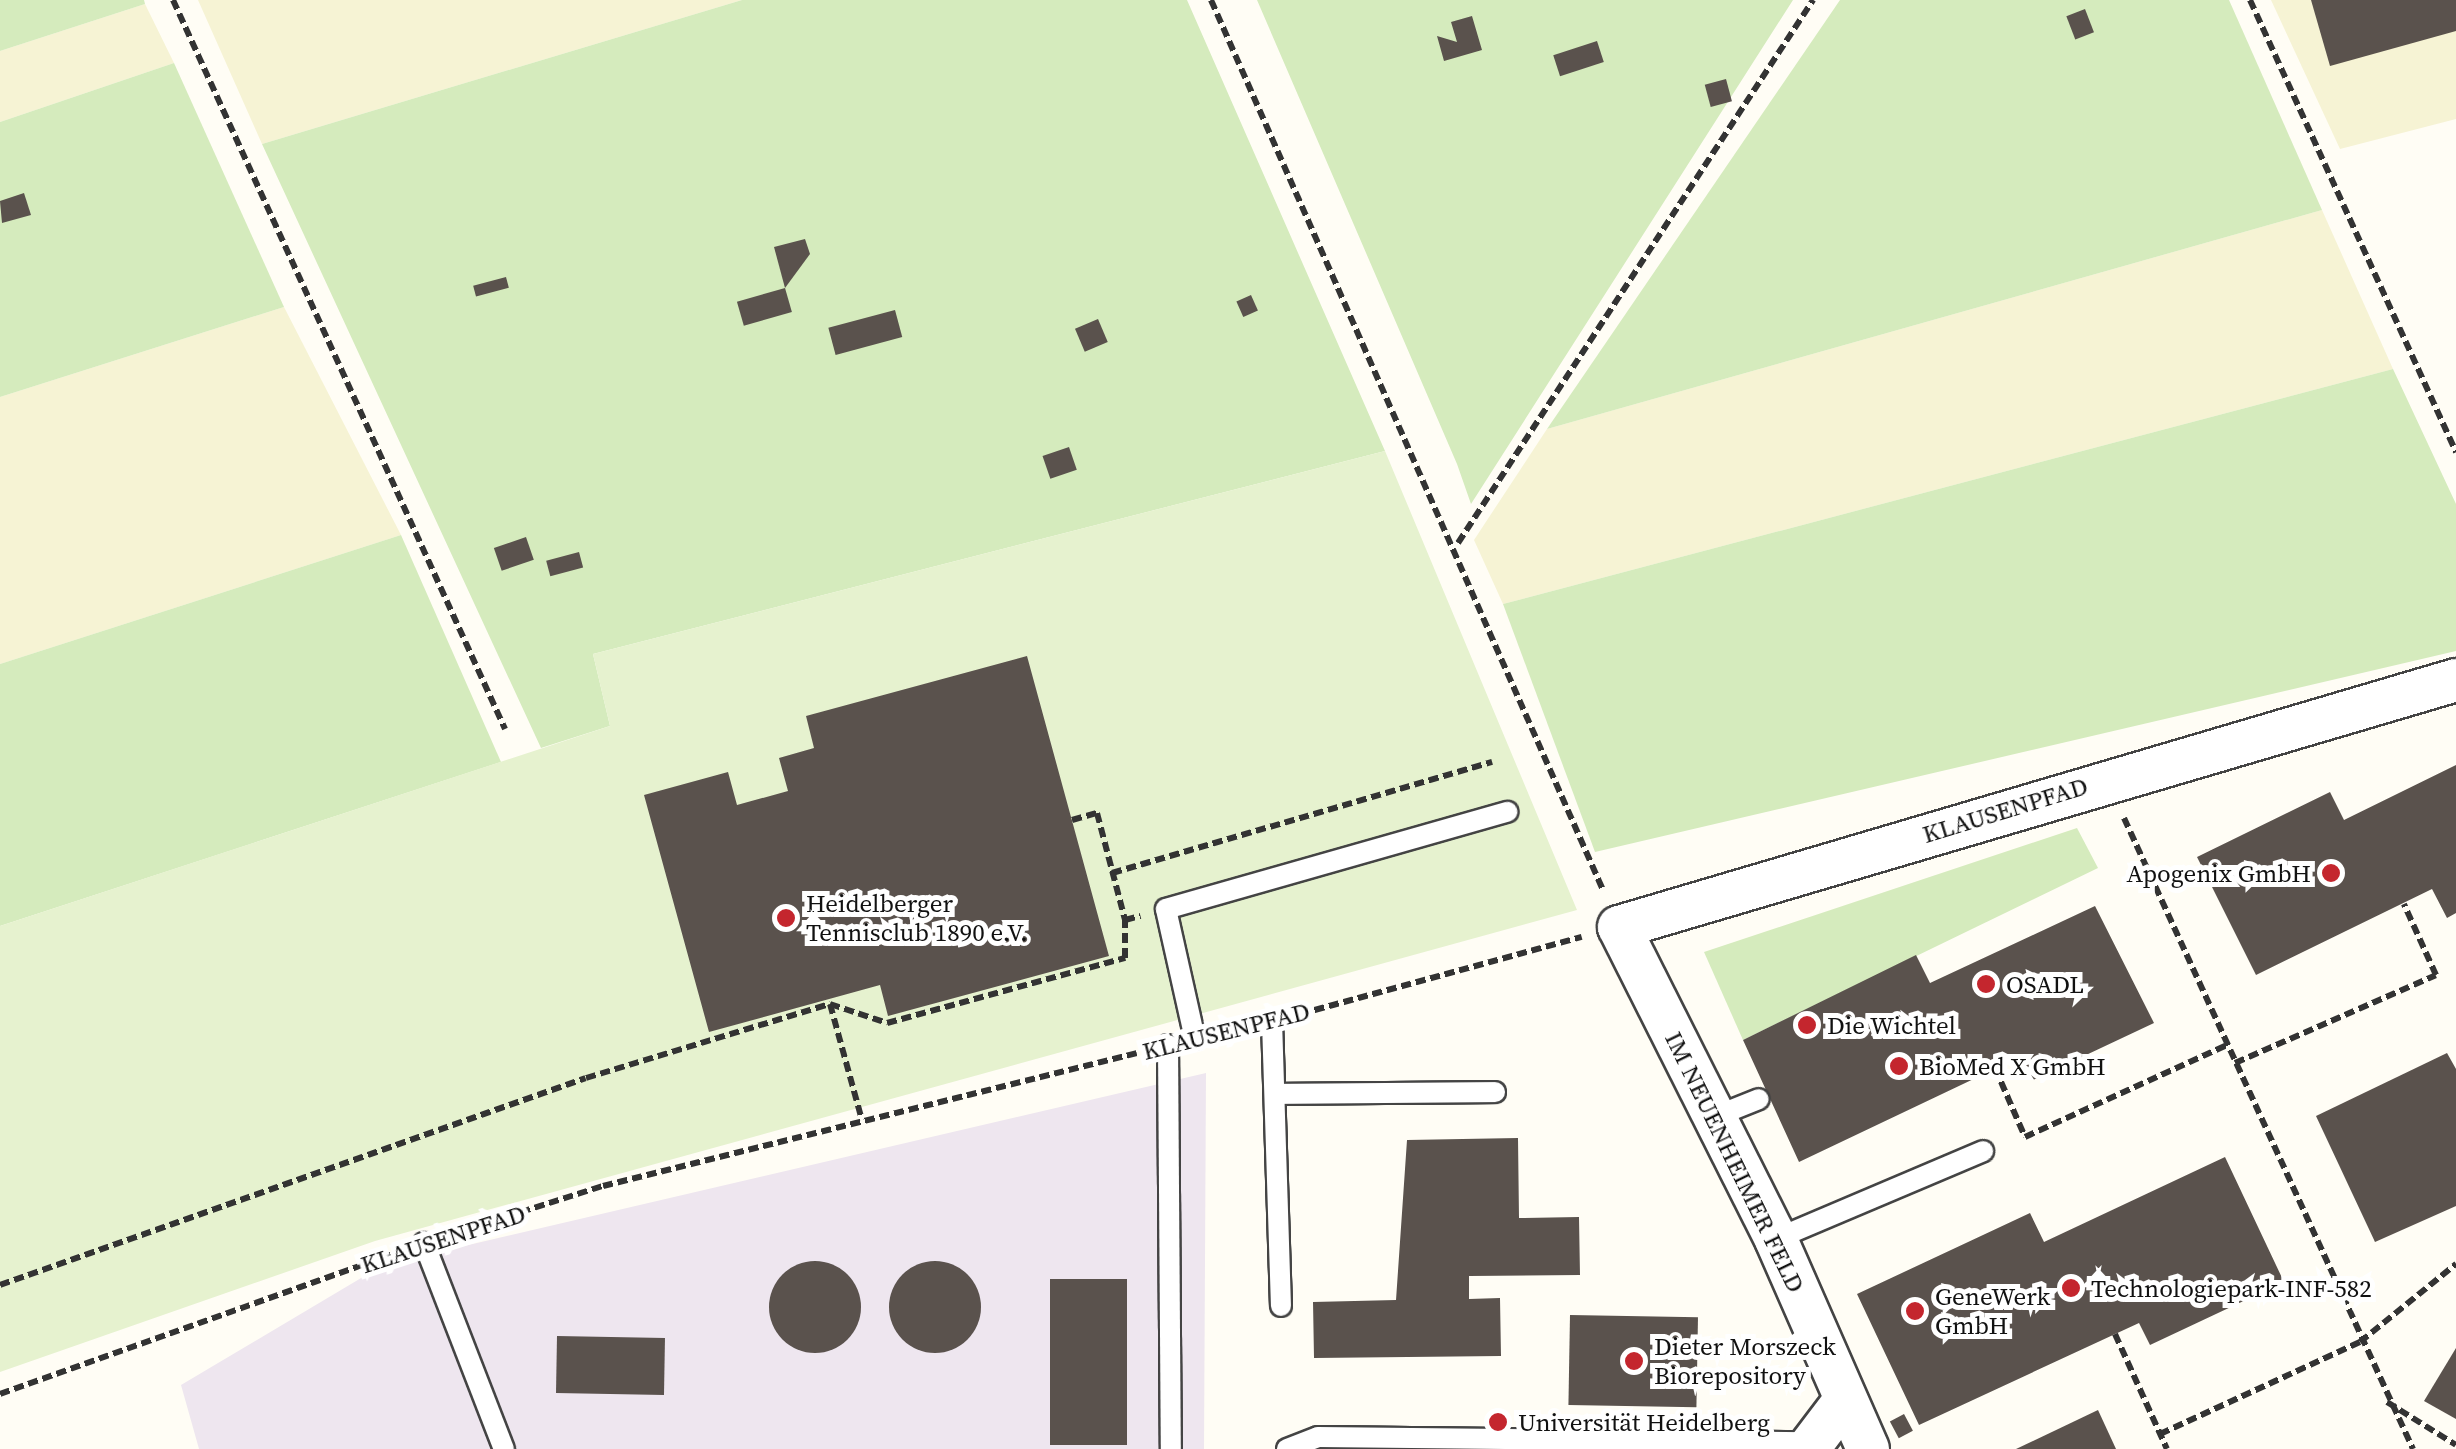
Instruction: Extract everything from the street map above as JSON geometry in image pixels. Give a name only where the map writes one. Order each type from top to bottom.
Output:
[{"type":"street","name":"KLAUSENPFAD","points":[[1618,927],[2107,779],[2456,680]]},
{"type":"street","name":"IM NEUENHEIMER FELD","points":[[1618,927],[1776,1239],[1868,1449]]},
{"type":"street","points":[[1808,1446],[1845,1400]]},
{"type":"lane","points":[[1195,1039],[1166,909],[1506,812]]},
{"type":"lane","points":[[1272,1021],[1281,1306]]},
{"type":"lane","points":[[1168,1045],[1171,1449]]},
{"type":"lane","points":[[1276,1094],[1495,1092]]},
{"type":"lane","points":[[1714,1117],[1760,1099]]},
{"type":"lane","points":[[1776,1239],[1983,1151]]},
{"type":"lane","points":[[424,1244],[461,1357],[504,1449]]},
{"type":"lane","points":[[1288,1448],[1318,1437],[1808,1446]]},
{"type":"path","points":[[173,0],[505,729]]},
{"type":"path","points":[[1211,0],[1458,544],[1618,927]]},
{"type":"path","points":[[1458,544],[1813,0]]},
{"type":"path","points":[[2250,0],[2456,452]]},
{"type":"path","points":[[1112,873],[1492,762]]},
{"type":"path","points":[[2107,779],[2386,1402],[2413,1449]]},
{"type":"path","points":[[0,1285],[586,1078],[830,1004],[887,1023],[1125,958],[1125,920],[1097,814],[1072,820]]},
{"type":"path","points":[[2235,1063],[2436,975],[2404,904]]},
{"type":"path","points":[[1125,920],[1166,909]]},
{"type":"path","name":"KLAUSENPFAD","points":[[1272,1021],[1618,927]]},
{"type":"path","points":[[830,1004],[862,1120]]},
{"type":"path","name":"KLAUSENPFAD","points":[[0,1394],[424,1244],[862,1120],[1168,1045]]},
{"type":"path","points":[[1995,1068],[2025,1138],[2227,1045]]},
{"type":"path","points":[[2160,1434],[2360,1342],[2456,1264]]},
{"type":"path","points":[[2115,1334],[2167,1449]]},
{"type":"path","points":[[2386,1402],[2456,1445]]},
{"type":"shaded area","points":[[198,0],[742,0],[262,144]]},
{"type":"shaded area","points":[[2271,0],[2456,0],[2456,119],[2340,149]]},
{"type":"shaded area","points":[[145,4],[174,63],[0,122],[0,51]]},
{"type":"shaded area","points":[[2322,210],[2393,369],[1503,604],[1474,540],[1547,429]]},
{"type":"shaded area","points":[[284,307],[401,535],[0,664],[0,397]]},
{"type":"shaded area","points":[[1206,1073],[1204,1449],[199,1449],[181,1385],[383,1265]]},
{"type":"green space","points":[[0,0],[144,0],[145,4],[0,51]]},
{"type":"green space","points":[[742,0],[1187,0],[1385,451],[593,654],[610,726],[541,748],[262,144]]},
{"type":"green space","points":[[1257,0],[1793,0],[1471,504],[1457,464]]},
{"type":"green space","points":[[1840,0],[2229,0],[2322,210],[1547,429]]},
{"type":"green space","points":[[174,63],[284,307],[0,397],[0,122]]},
{"type":"green space","points":[[2393,369],[2456,504],[2456,651],[1595,852],[1503,604]]},
{"type":"green space","name":"Heidelberger Tennisclub 1890 e.V.","points":[[1385,451],[1577,910],[375,1241],[0,1372],[0,926],[610,726],[593,654]]},
{"type":"green space","points":[[401,535],[501,762],[0,926],[0,664]]},
{"type":"green space","points":[[2077,828],[2098,868],[1743,1040],[1704,952]]},
{"type":"building","points":[[2311,0],[2456,0],[2456,31],[2330,66]]},
{"type":"building","points":[[2085,9],[2094,32],[2075,40],[2066,16]]},
{"type":"building","points":[[1472,16],[1482,50],[1444,61],[1437,36],[1457,42],[1451,22]]},
{"type":"building","points":[[1597,41],[1604,62],[1560,76],[1553,55]]},
{"type":"building","points":[[1726,79],[1732,101],[1711,107],[1705,85]]},
{"type":"building","points":[[24,193],[31,215],[2,223],[0,201]]},
{"type":"building","points":[[805,239],[810,254],[785,288],[774,247]]},
{"type":"building","points":[[506,277],[509,288],[476,296],[473,286]]},
{"type":"building","points":[[785,288],[792,312],[744,326],[737,302]]},
{"type":"building","points":[[1251,295],[1258,311],[1243,317],[1236,302]]},
{"type":"building","points":[[895,310],[902,337],[836,355],[828,328]]},
{"type":"building","points":[[1098,319],[1108,342],[1085,352],[1075,329]]},
{"type":"building","points":[[1069,447],[1077,470],[1050,479],[1043,456]]},
{"type":"building","points":[[526,537],[534,560],[502,571],[494,548]]},
{"type":"building","points":[[579,552],[583,567],[550,576],[546,561]]},
{"type":"building","points":[[1027,656],[1109,956],[888,1016],[880,985],[709,1032],[644,795],[728,772],[737,805],[788,791],[779,758],[814,748],[806,716]]},
{"type":"building","name":"Apogenix GmbH","points":[[2456,765],[2456,913],[2447,918],[2432,889],[2256,975],[2197,857],[2330,792],[2344,820]]},
{"type":"building","points":[[2095,906],[2154,1023],[2033,1080],[2022,1056],[1799,1162],[1743,1040],[1916,955],[1930,983]]},
{"type":"building","points":[[2447,1053],[2456,1069],[2456,1206],[2375,1242],[2316,1116]]},
{"type":"building","points":[[1518,1138],[1519,1218],[1579,1217],[1580,1275],[1469,1276],[1469,1299],[1500,1298],[1501,1356],[1314,1358],[1313,1302],[1396,1300],[1407,1140]]},
{"type":"building","name":"Technologiepark-INF-582","points":[[2225,1157],[2284,1282],[2150,1345],[2139,1323],[1919,1425],[1857,1294],[2030,1213],[2044,1242]]},
{"type":"building","points":[[815,1261],[848,1274],[861,1307],[848,1340],[815,1353],[782,1340],[769,1307],[782,1274]]},
{"type":"building","points":[[935,1261],[953,1264],[968,1274],[978,1289],[978,1325],[968,1340],[953,1350],[935,1353],[917,1350],[902,1340],[892,1325],[889,1307],[892,1289],[902,1274],[917,1264]]},
{"type":"building","points":[[1050,1279],[1127,1279],[1127,1445],[1050,1445]]},
{"type":"building","name":"Dieter Morszeck Biorepository","points":[[1570,1315],[1698,1317],[1696,1407],[1568,1405]]},
{"type":"building","points":[[557,1336],[665,1338],[664,1395],[556,1393]]},
{"type":"building","points":[[2456,1348],[2456,1419],[2424,1401]]},
{"type":"building","points":[[2098,1410],[2116,1449],[2016,1449]]},
{"type":"building","points":[[1904,1414],[1913,1431],[1899,1438],[1890,1422]]},
{"type":"place","name":"Apogenix GmbH","points":[[2331,873]]},
{"type":"place","name":"Heidelberger Tennisclub 1890 e.V.","points":[[786,918]]},
{"type":"place","name":"OSADL","points":[[1986,984]]},
{"type":"place","name":"Die Wichtel","points":[[1807,1025]]},
{"type":"place","name":"BioMed X GmbH","points":[[1899,1066]]},
{"type":"place","name":"Technologiepark-INF-582","points":[[2071,1288]]},
{"type":"place","name":"GeneWerk GmbH","points":[[1915,1311]]},
{"type":"place","name":"Dieter Morszeck Biorepository","points":[[1634,1361]]},
{"type":"place","name":"Universität Heidelberg","points":[[1498,1422]]}]
